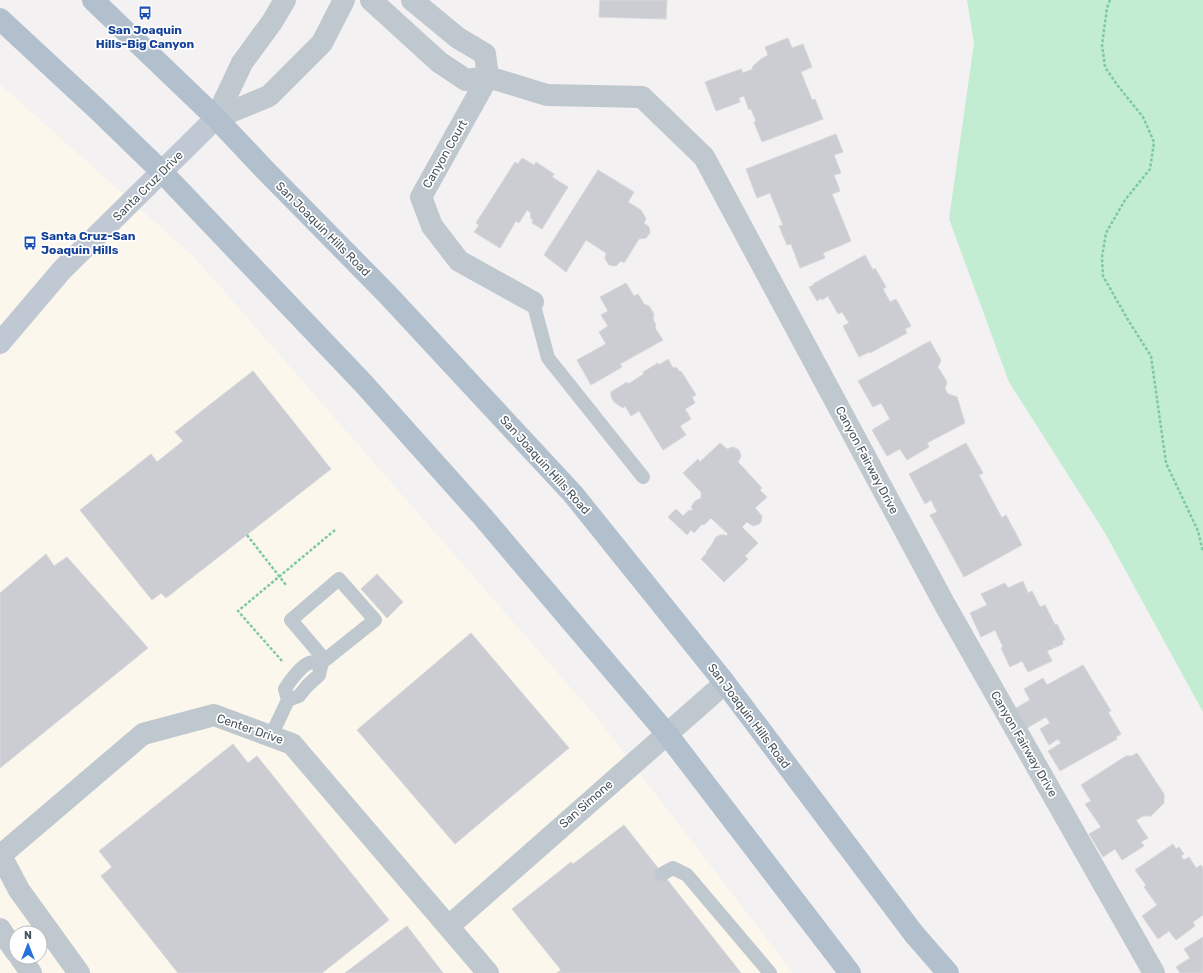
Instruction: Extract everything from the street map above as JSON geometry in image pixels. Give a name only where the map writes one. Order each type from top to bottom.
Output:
[{"type":"main road","name":"San Joaquin Hills Road","points":[[93,0],[216,118],[264,170],[387,294],[573,494],[725,683],[914,934],[948,973]]},
{"type":"main road","points":[[0,19],[88,100],[162,172],[364,383],[482,516],[666,734],[850,973]]},
{"type":"main road","name":"Santa Cruz Drive","points":[[0,343],[62,270],[216,118]]},
{"type":"street","points":[[216,118],[242,63],[272,22],[285,0]]},
{"type":"street","points":[[216,118],[270,96],[322,43],[344,0]]},
{"type":"street","name":"Canyon Fairway Drive","points":[[371,0],[439,62],[466,80],[488,77],[547,95],[642,97],[704,156],[945,605],[1154,973]]},
{"type":"street","points":[[412,0],[458,38],[484,54],[488,77]]},
{"type":"street","points":[[417,41],[436,20]]},
{"type":"street","name":"Canyon Court","points":[[488,77],[420,197],[432,226],[459,261],[533,302]]},
{"type":"street","name":"San Simone","points":[[449,926],[725,683]]},
{"type":"street","name":"Center Drive","points":[[78,973],[19,890],[0,855],[142,734],[214,715],[292,744],[488,973]]},
{"type":"street","points":[[0,929],[8,940]]},
{"type":"lane","points":[[533,302],[548,358],[644,477]]},
{"type":"lane","points":[[271,736],[288,700],[299,696],[319,675],[324,661],[375,620],[339,579],[291,620],[324,661]]},
{"type":"lane","points":[[662,874],[673,868],[687,876],[770,973]]},
{"type":"path","points":[[1110,0],[1107,8],[1102,45],[1105,67],[1143,117],[1154,142],[1150,169],[1125,200],[1106,233],[1102,257],[1104,276],[1128,320],[1151,356],[1166,463],[1198,531],[1203,552]]},
{"type":"path","points":[[247,535],[286,585]]},
{"type":"shaded area","points":[[0,84],[195,258],[598,719],[793,973],[0,973]]},
{"type":"green space","points":[[967,0],[1203,0],[1203,712],[1105,533],[1009,382],[949,219],[974,43]]},
{"type":"building","points":[[600,0],[667,0],[666,19],[599,17]]},
{"type":"building","points":[[788,38],[792,48],[803,44],[812,67],[801,72],[812,100],[815,99],[823,119],[762,142],[754,122],[756,121],[751,109],[749,110],[744,96],[739,98],[740,102],[716,111],[705,82],[741,69],[743,73],[753,69],[752,67],[768,55],[765,47]]},
{"type":"building","points":[[836,134],[843,152],[834,155],[841,173],[834,175],[840,191],[832,194],[851,241],[823,253],[825,258],[800,268],[791,244],[787,245],[779,226],[783,225],[770,193],[757,198],[746,169]]},
{"type":"building","points":[[522,158],[534,165],[536,162],[554,174],[552,177],[568,187],[542,229],[532,223],[533,220],[531,219],[530,212],[527,210],[519,223],[516,221],[500,248],[474,232],[479,225],[476,223],[515,162],[518,164]]},
{"type":"building","points":[[598,170],[634,192],[628,202],[641,210],[646,219],[644,223],[649,227],[650,233],[646,238],[639,239],[624,263],[621,261],[616,266],[609,265],[605,259],[606,253],[586,240],[566,272],[544,255]]},
{"type":"building","points":[[865,255],[873,270],[875,268],[886,287],[883,289],[890,302],[896,299],[911,326],[905,329],[907,333],[870,353],[869,352],[859,357],[843,326],[849,323],[842,312],[838,314],[828,296],[817,301],[809,287]]},
{"type":"building","points":[[626,283],[634,296],[638,294],[644,304],[649,306],[654,314],[653,319],[656,325],[655,328],[663,340],[620,364],[622,367],[591,385],[577,360],[606,344],[599,332],[608,326],[601,315],[608,311],[600,297]]},
{"type":"building","points":[[930,341],[941,360],[938,367],[947,382],[945,389],[948,394],[957,397],[965,423],[927,443],[929,447],[907,460],[900,449],[887,456],[872,430],[890,419],[881,403],[873,407],[858,381]]},
{"type":"building","points":[[668,359],[673,368],[676,367],[680,372],[681,371],[696,395],[692,397],[695,403],[685,409],[691,419],[680,426],[686,435],[663,450],[639,411],[631,416],[625,406],[623,408],[614,402],[611,397],[611,392],[627,382],[628,384],[644,374],[643,372]]},
{"type":"building","points":[[253,371],[331,469],[166,598],[161,593],[152,600],[80,510],[151,454],[157,462],[183,441],[175,432]]},
{"type":"building","points":[[720,443],[727,449],[733,447],[739,450],[741,456],[738,462],[762,488],[760,490],[767,497],[755,508],[762,516],[761,522],[753,526],[747,522],[742,527],[758,543],[745,556],[748,559],[724,582],[701,559],[707,553],[706,552],[716,537],[720,535],[726,536],[728,534],[711,518],[704,525],[702,524],[694,533],[691,530],[687,535],[668,517],[676,509],[683,516],[689,510],[690,511],[693,509],[691,507],[695,501],[701,498],[701,492],[683,473],[698,459],[700,462]]},
{"type":"building","points":[[966,443],[983,473],[979,475],[1002,518],[1006,515],[1022,545],[964,577],[930,515],[937,512],[931,500],[925,504],[909,474]]},
{"type":"building","points":[[46,554],[54,566],[67,557],[148,648],[0,768],[0,593]]},
{"type":"building","points":[[377,574],[403,602],[387,618],[361,589]]},
{"type":"building","points":[[1023,581],[1028,593],[1032,591],[1040,607],[1045,605],[1055,625],[1057,624],[1065,640],[1062,641],[1063,644],[1047,651],[1052,661],[1028,672],[1022,661],[1010,667],[1001,648],[1003,647],[995,630],[981,637],[970,613],[987,605],[981,594],[1005,583],[1008,588]]},
{"type":"building","points":[[471,633],[569,748],[455,844],[357,730]]},
{"type":"building","points":[[1083,665],[1111,711],[1108,712],[1121,734],[1116,737],[1117,739],[1060,771],[1048,751],[1061,743],[1058,739],[1049,745],[1040,729],[1050,723],[1046,717],[1027,728],[1016,708],[1030,700],[1024,689],[1043,678],[1047,685]]},
{"type":"building","points":[[233,744],[248,763],[257,756],[389,920],[322,973],[178,973],[101,876],[112,867],[99,851]]},
{"type":"building","points":[[1137,753],[1164,794],[1164,803],[1151,816],[1143,816],[1136,820],[1148,838],[1141,842],[1144,846],[1122,860],[1115,849],[1103,857],[1089,834],[1101,827],[1085,804],[1091,801],[1081,785],[1126,756],[1132,756]]},
{"type":"building","points":[[624,825],[741,973],[557,973],[561,970],[512,909],[571,862],[573,864]]},
{"type":"building","points":[[1173,844],[1176,849],[1179,847],[1184,854],[1181,856],[1184,860],[1189,857],[1196,868],[1201,865],[1203,868],[1203,915],[1193,922],[1195,926],[1176,940],[1169,931],[1158,939],[1142,916],[1157,905],[1144,887],[1146,885],[1135,870]]},
{"type":"building","points":[[407,926],[443,973],[345,973]]},
{"type":"building","points":[[1203,937],[1203,973],[1180,973],[1176,967],[1190,958],[1184,949]]},
{"type":"place","name":"San Joaquin Hills-Big Canyon","points":[[145,13]]},
{"type":"place","name":"Santa Cruz-San Joaquin Hills","points":[[30,243]]}]
